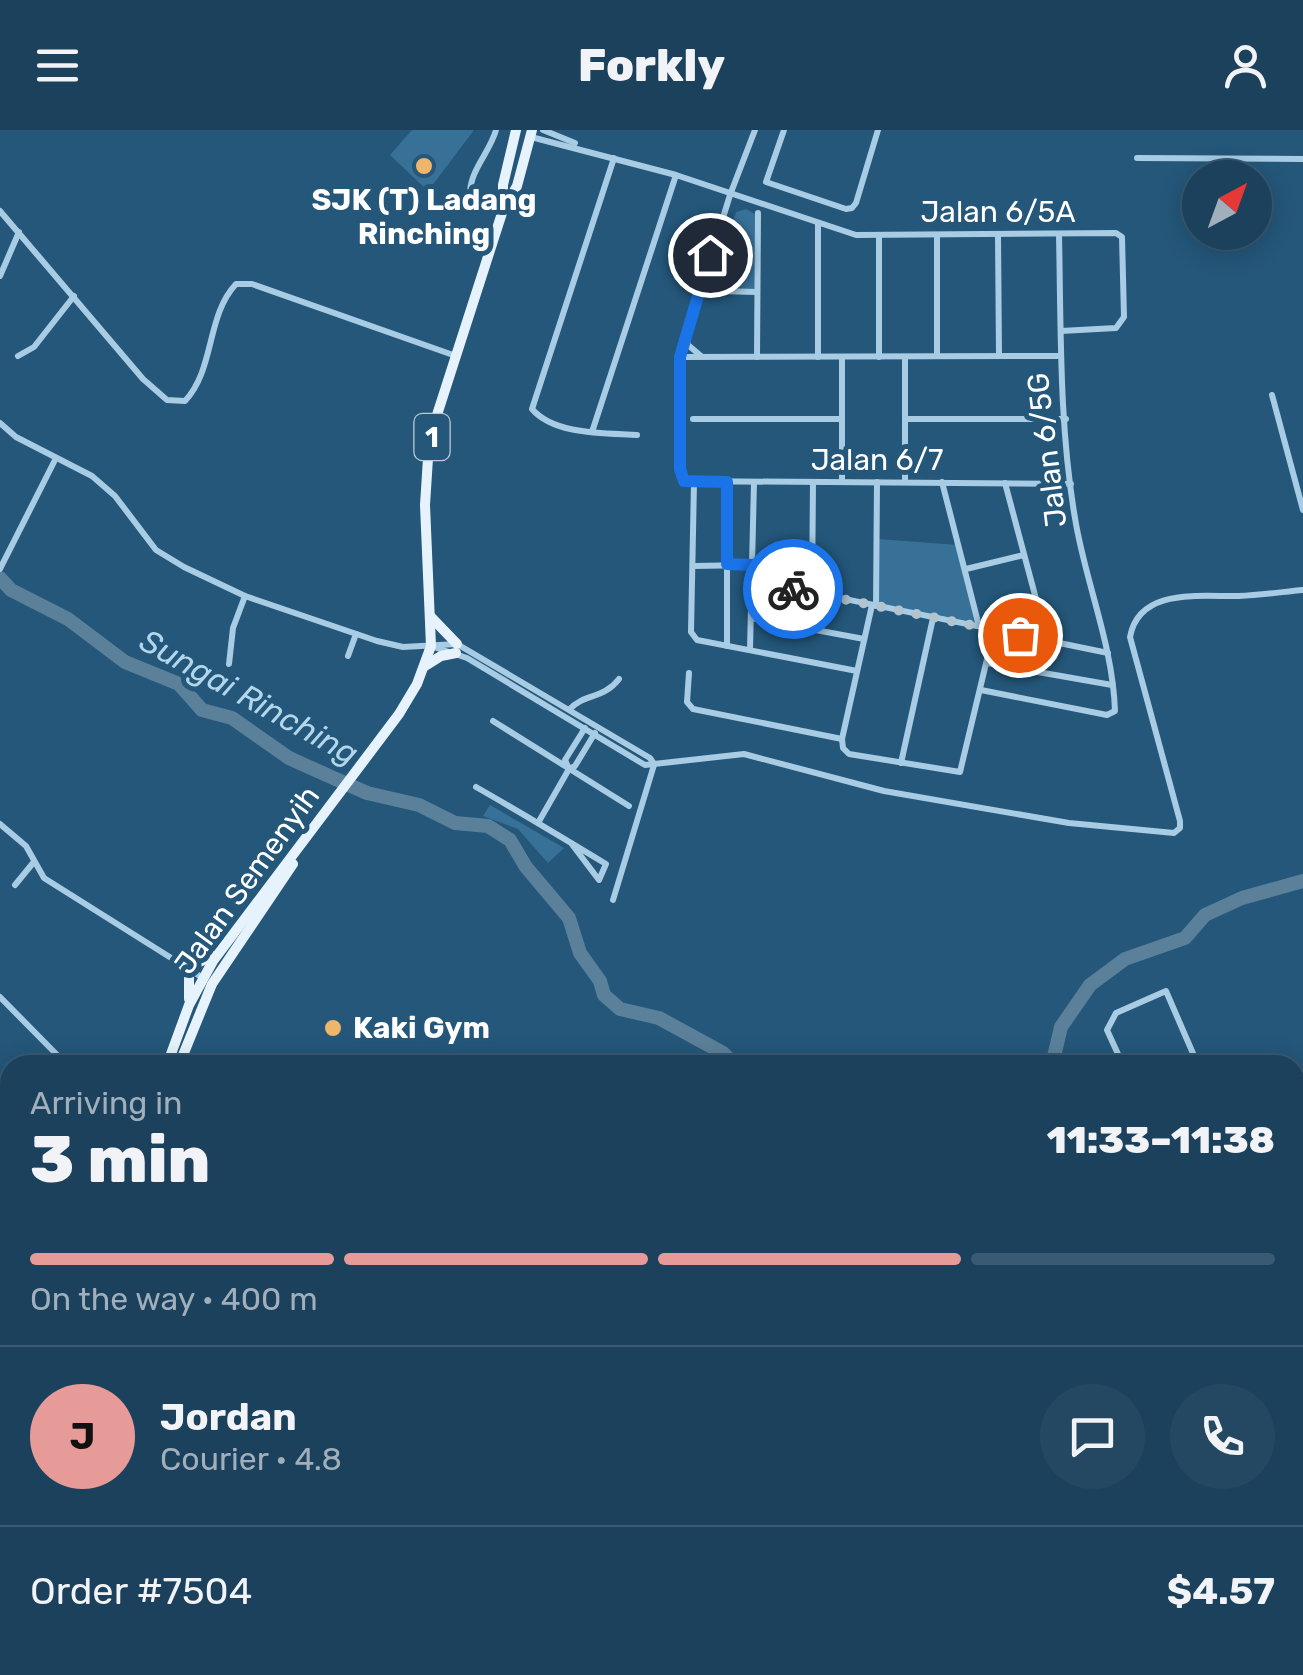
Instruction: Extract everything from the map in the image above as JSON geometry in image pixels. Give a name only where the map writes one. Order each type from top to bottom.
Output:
[{"type":"main road","name":"Jalan Semenyih","points":[[504,210],[503,185],[516,130]]},
{"type":"main road","name":"Jalan Semenyih","points":[[182,1055],[225,943],[399,714],[424,667],[431,616],[425,505],[435,422],[504,210],[517,186],[531,133]]},
{"type":"main road","name":"Jalan Semenyih","points":[[416,684],[428,646],[429,597]]},
{"type":"main road","points":[[424,667],[457,648],[431,616]]},
{"type":"main road","name":"Jalan Semenyih","points":[[171,1055],[189,1005],[222,967],[317,825]]},
{"type":"main road","name":"1","points":[[181,962],[195,964],[210,959],[225,943]]},
{"type":"main road","points":[[181,962],[189,975],[189,1005]]},
{"type":"street","points":[[496,130],[471,178],[470,192],[504,210]]},
{"type":"street","points":[[543,130],[590,151]]},
{"type":"street","points":[[680,380],[686,332],[736,176],[755,130]]},
{"type":"street","points":[[784,130],[766,182],[852,208],[878,130]]},
{"type":"street","points":[[531,133],[590,151]]},
{"type":"street","name":"Jalan 6/5A","points":[[590,151],[856,234],[1116,233],[1124,243],[1121,325],[1061,331]]},
{"type":"street","points":[[614,158],[532,409],[542,420],[592,432],[637,435]]},
{"type":"street","points":[[1137,158],[1303,159]]},
{"type":"street","points":[[592,432],[676,175]]},
{"type":"street","points":[[722,220],[736,202],[746,200],[736,186],[736,176]]},
{"type":"street","points":[[0,210],[144,379],[167,400],[185,401],[196,389],[224,296],[236,284],[252,284],[457,356]]},
{"type":"street","points":[[756,357],[758,213]]},
{"type":"street","points":[[818,224],[818,357]]},
{"type":"street","points":[[0,276],[19,232]]},
{"type":"street","points":[[998,234],[999,356]]},
{"type":"street","points":[[1059,234],[1061,356]]},
{"type":"street","points":[[879,235],[879,356]]},
{"type":"street","points":[[937,235],[937,356]]},
{"type":"street","points":[[716,292],[757,292]]},
{"type":"street","points":[[18,356],[34,347],[74,296]]},
{"type":"street","points":[[680,380],[692,361],[702,357],[688,345],[686,332]]},
{"type":"street","points":[[904,356],[906,482]]},
{"type":"street","name":"Jalan 6/5G","points":[[680,357],[1061,356],[1076,524],[1108,654],[1115,711],[1107,715],[981,690]]},
{"type":"street","points":[[842,357],[842,482]]},
{"type":"street","name":"Jalan 6/7","points":[[680,380],[680,469],[684,481],[1071,484]]},
{"type":"street","points":[[1272,395],[1303,510]]},
{"type":"street","points":[[693,419],[842,419]]},
{"type":"street","points":[[905,419],[1066,419]]},
{"type":"street","points":[[0,423],[16,437],[92,476],[115,496],[156,550],[184,567],[245,596],[356,634],[403,646],[457,648],[570,710],[587,725]]},
{"type":"street","points":[[0,569],[56,458]]},
{"type":"street","points":[[694,482],[692,632],[697,640],[857,671]]},
{"type":"street","points":[[727,482],[727,646]]},
{"type":"street","points":[[750,650],[754,482]]},
{"type":"street","points":[[812,593],[813,482]]},
{"type":"street","points":[[877,482],[874,605],[842,738],[843,748],[849,754],[960,772],[994,630]]},
{"type":"street","points":[[942,482],[979,627]]},
{"type":"street","points":[[1005,483],[1046,640]]},
{"type":"street","points":[[966,570],[1024,555]]},
{"type":"street","points":[[693,566],[752,565]]},
{"type":"street","points":[[752,580],[1108,654]]},
{"type":"street","points":[[654,765],[744,754],[884,791],[1068,823],[1174,833],[1180,828],[1180,821],[1130,638],[1132,626],[1139,614],[1152,605],[1181,596],[1303,590]]},
{"type":"street","points":[[229,664],[234,628],[245,596]]},
{"type":"street","points":[[751,618],[864,640]]},
{"type":"street","points":[[902,763],[933,618]]},
{"type":"street","points":[[348,656],[356,634]]},
{"type":"street","points":[[457,648],[596,731],[650,758],[654,765],[613,900]]},
{"type":"street","points":[[987,663],[1112,685]]},
{"type":"street","points":[[690,673],[687,702],[693,709],[842,738]]},
{"type":"street","points":[[570,710],[575,703],[610,690],[618,678]]},
{"type":"street","points":[[493,721],[629,806]]},
{"type":"street","points":[[569,768],[565,760],[587,725]]},
{"type":"street","points":[[538,823],[569,768],[575,766],[596,731]]},
{"type":"street","points":[[476,786],[606,864],[599,880],[570,843]]},
{"type":"street","points":[[0,824],[26,846],[44,878],[208,981]]},
{"type":"street","points":[[15,885],[34,862]]},
{"type":"street","points":[[1118,1055],[1107,1030],[1116,1013],[1166,991],[1194,1055]]},
{"type":"street","points":[[0,997],[58,1055]]},
{"type":"shaded area","name":"SJK (T) Ladang Rinching","points":[[412,130],[474,130],[428,191],[390,155]]},
{"type":"shaded area","points":[[746,209],[755,214],[755,290],[713,290],[736,212]]},
{"type":"shaded area","points":[[878,539],[958,545],[977,625],[877,605]]},
{"type":"shaded area","points":[[490,805],[564,848],[548,863],[518,829],[483,816]]},
{"type":"waterway","name":"Sungai Rinching","points":[[0,578],[11,590],[68,619],[125,662],[179,684],[202,710],[232,718],[289,758],[367,793],[419,805],[455,823],[488,826],[510,840],[526,867],[569,918],[580,953],[600,981],[604,995],[620,1009],[659,1018],[725,1055]]},
{"type":"waterway","name":"Sungai Rinching","points":[[1054,1055],[1061,1027],[1090,985],[1125,959],[1185,938],[1205,915],[1242,898],[1303,881]]},
{"type":"way so far","points":[[793,589],[1020,635]]},
{"type":"place","name":"SJK (T) Ladang Rinching","points":[[424,166]]},
{"type":"place","name":"Kaki Gym","points":[[333,1028]]},
{"type":"route","points":[[710,255],[680,357],[680,469],[684,481],[727,482],[727,564],[752,565],[752,580],[793,589]]}]
